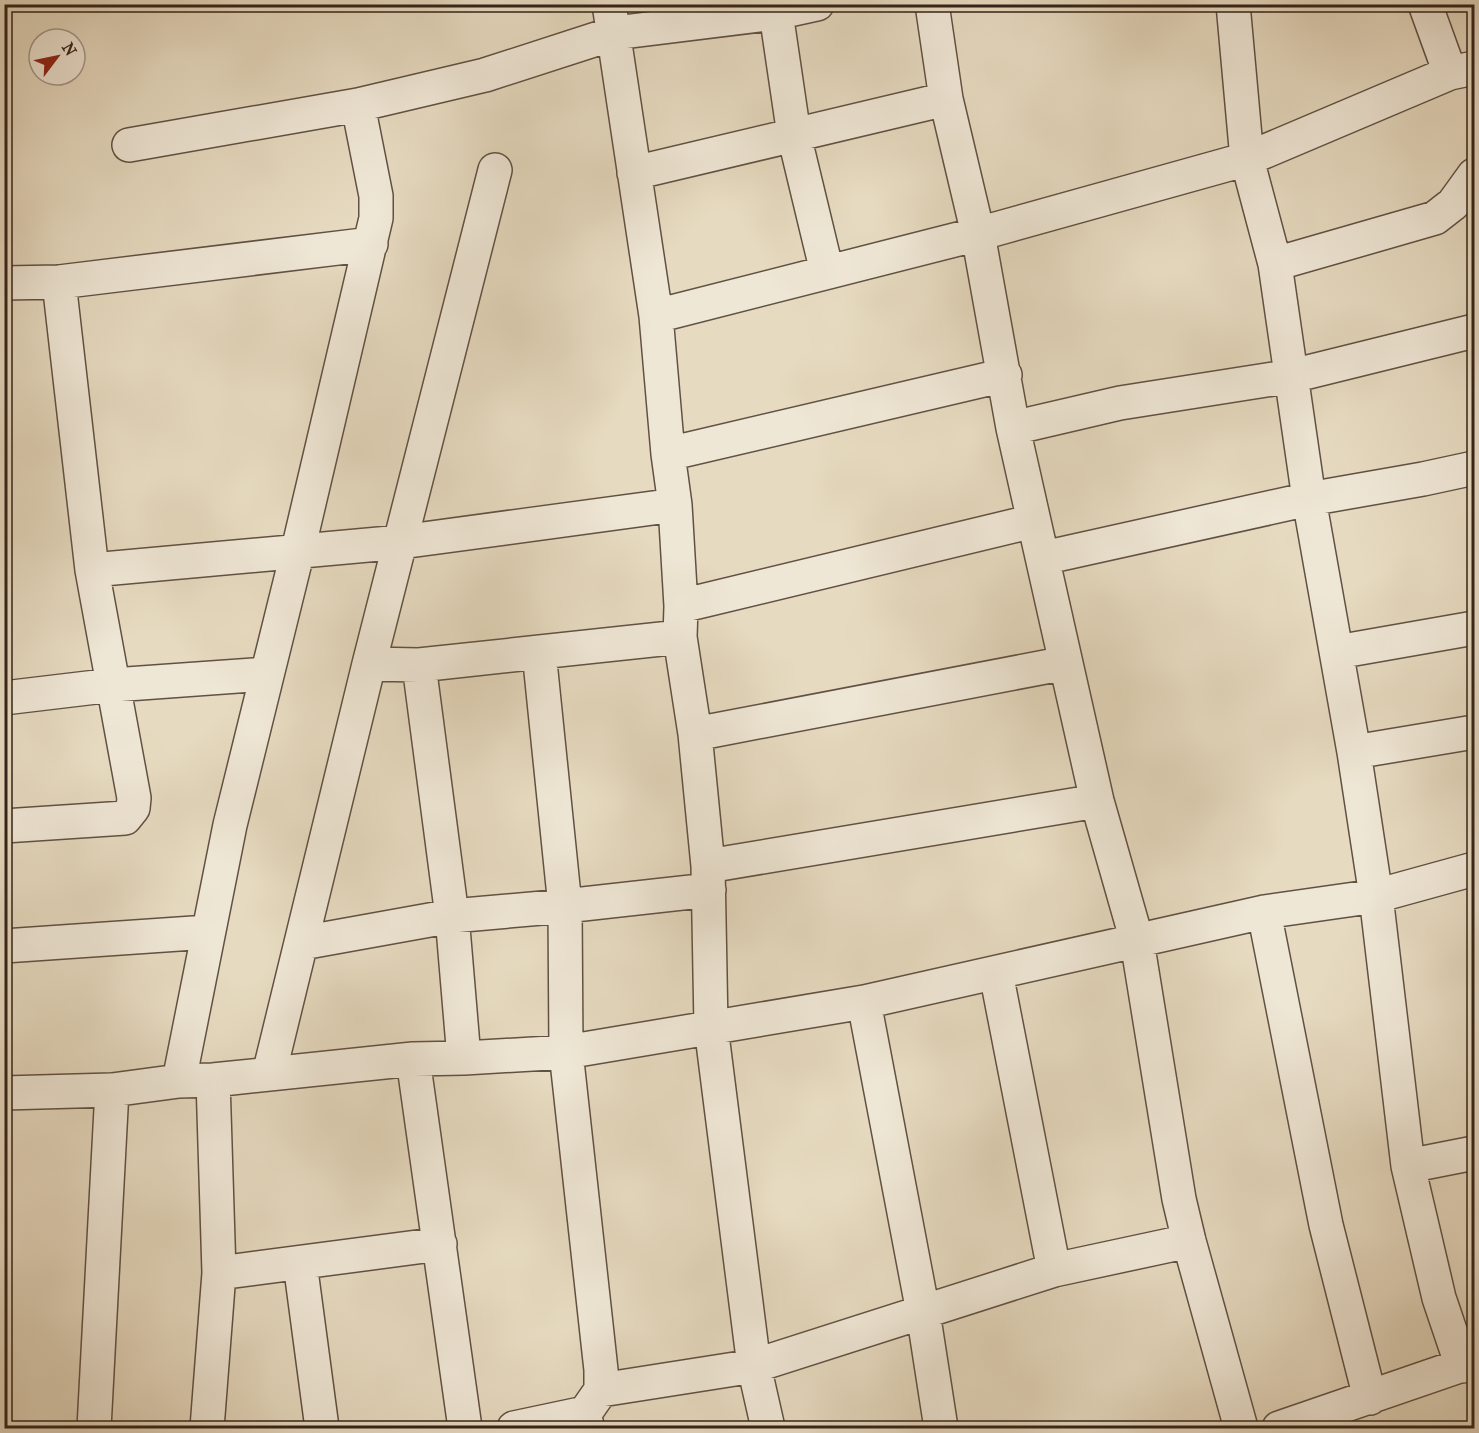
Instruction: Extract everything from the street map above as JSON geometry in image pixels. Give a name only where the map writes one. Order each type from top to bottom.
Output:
[{"type":"street","points":[[129,145],[358,105],[485,75],[612,19],[722,11],[776,13],[817,4]]},
{"type":"street","points":[[932,4],[946,99],[978,234],[1013,428],[1097,801],[1137,941],[1179,1199],[1241,1428]]},
{"type":"street","points":[[1233,4],[1247,159],[1275,264],[1309,499],[1354,752],[1376,896],[1408,1166],[1439,1298],[1468,1363],[1279,1428]]},
{"type":"street","points":[[656,316],[978,234],[1247,159],[1462,71],[1425,4]]},
{"type":"street","points":[[776,13],[794,135],[827,272]]},
{"type":"street","points":[[612,19],[656,316],[668,454],[675,505],[681,621],[709,878],[711,1028],[754,1366],[768,1428]]},
{"type":"street","points":[[634,173],[946,99]]},
{"type":"street","points":[[178,1080],[230,825],[298,550],[376,218],[376,196],[358,105]]},
{"type":"street","points":[[269,1074],[369,664],[495,170]]},
{"type":"street","points":[[1275,264],[1436,218],[1453,204],[1474,174]]},
{"type":"street","points":[[4,284],[59,282],[371,244]]},
{"type":"street","points":[[4,826],[125,818],[133,808],[134,798],[92,570],[59,282]]},
{"type":"street","points":[[1013,428],[1120,403],[1292,376],[1474,331]]},
{"type":"street","points":[[668,454],[1005,375]]},
{"type":"street","points":[[1043,558],[1309,499],[1474,468]]},
{"type":"street","points":[[92,570],[401,542],[675,505]]},
{"type":"street","points":[[369,664],[419,665],[539,652],[681,621],[1034,521]]},
{"type":"street","points":[[1337,652],[1474,628]]},
{"type":"street","points":[[539,652],[566,906],[566,1052],[600,1358],[591,1410]]},
{"type":"street","points":[[694,734],[1066,663]]},
{"type":"street","points":[[419,665],[452,916],[464,1058]]},
{"type":"street","points":[[4,698],[113,685],[267,674]]},
{"type":"street","points":[[1354,752],[1474,732]]},
{"type":"street","points":[[302,944],[452,916],[566,906],[1097,801]]},
{"type":"street","points":[[4,1093],[112,1090],[178,1080],[213,1080],[413,1059],[566,1052],[864,1002],[1264,912],[1376,896],[1474,869]]},
{"type":"street","points":[[1264,912],[1326,1225],[1370,1398]]},
{"type":"street","points":[[4,946],[208,932]]},
{"type":"street","points":[[996,973],[1054,1270]]},
{"type":"street","points":[[864,1002],[923,1312],[941,1428]]},
{"type":"street","points":[[413,1059],[465,1428]]},
{"type":"street","points":[[207,1428],[219,1273],[213,1080]]},
{"type":"street","points":[[94,1428],[112,1090]]},
{"type":"street","points":[[1408,1166],[1474,1153]]},
{"type":"street","points":[[514,1428],[591,1410],[754,1366],[1054,1270],[1189,1241]]},
{"type":"street","points":[[219,1273],[440,1244]]},
{"type":"street","points":[[300,1263],[322,1428]]}]
